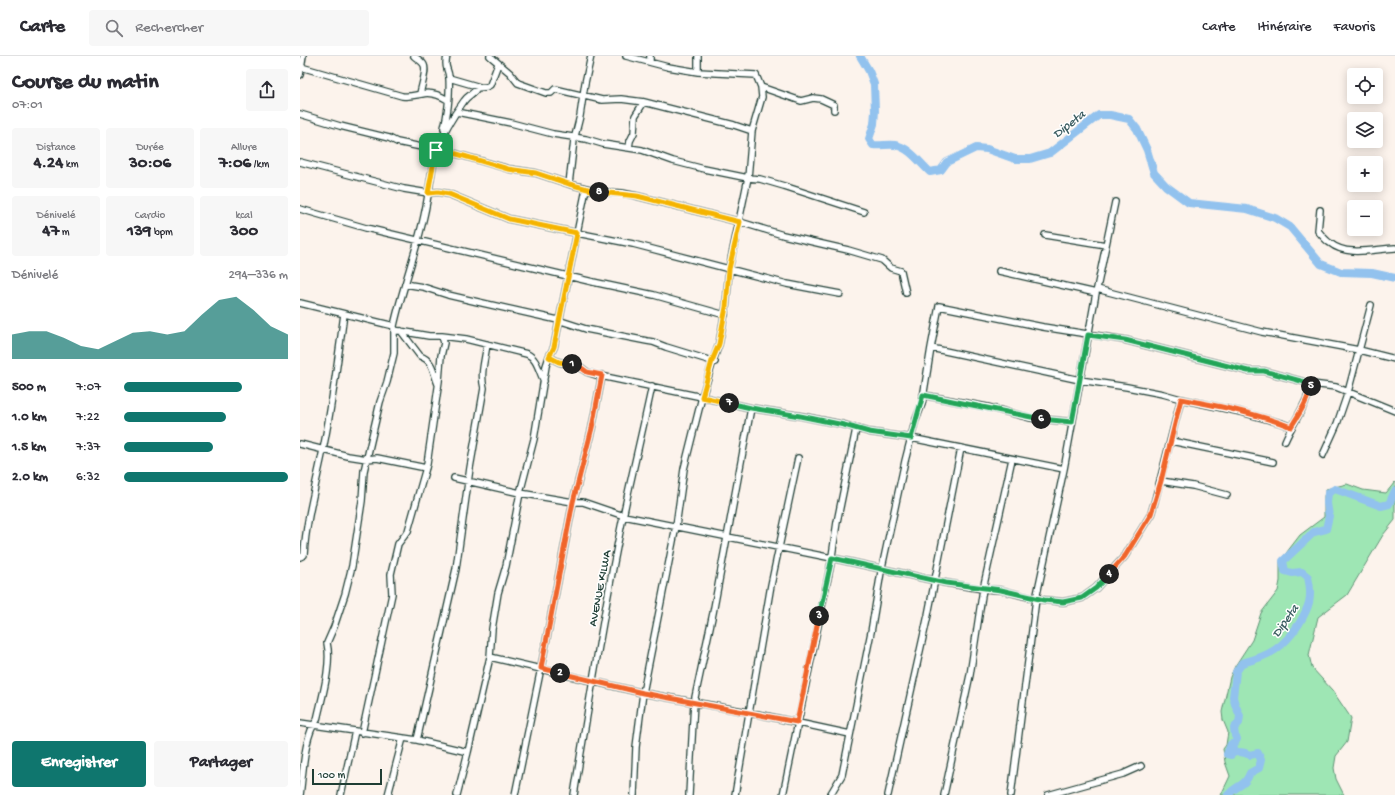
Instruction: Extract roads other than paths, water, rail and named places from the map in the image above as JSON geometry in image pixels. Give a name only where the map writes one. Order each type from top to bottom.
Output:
[{"type":"street","points":[[300,75],[304,56]]},
{"type":"street","points":[[414,56],[423,64],[425,73],[420,94]]},
{"type":"street","points":[[443,134],[448,111],[449,78],[445,67],[447,56]]},
{"type":"street","points":[[490,56],[510,73],[518,84],[546,93],[551,93],[555,89],[602,100],[621,99],[644,102],[752,131]]},
{"type":"street","points":[[569,184],[574,138],[580,116],[591,56]]},
{"type":"street","points":[[626,56],[650,59],[668,67],[698,72],[756,75],[761,87],[762,97],[752,131],[748,178],[729,269],[725,315],[719,344],[702,397],[684,469],[676,526],[643,693],[636,747],[634,795]]},
{"type":"street","points":[[698,56],[698,72]]},
{"type":"street","points":[[449,78],[480,87],[486,87],[490,85],[498,64]]},
{"type":"street","points":[[301,68],[402,96],[411,97],[423,93],[442,97],[448,100]]},
{"type":"street","points":[[300,795],[308,739],[313,724],[317,720],[326,674],[329,653],[327,643],[345,594],[352,566],[362,501],[364,471],[380,402],[387,382],[394,353],[398,308],[424,217],[436,150],[443,134],[467,97],[480,87]]},
{"type":"street","points":[[761,87],[801,102],[813,98],[822,99],[834,105],[834,110]]},
{"type":"street","points":[[629,148],[630,141],[634,133],[635,116],[644,102]]},
{"type":"street","points":[[457,112],[511,123],[553,134],[642,150],[673,161],[748,178],[760,179],[864,212]]},
{"type":"street","points":[[300,114],[389,138],[397,142],[457,154],[508,169],[536,173],[586,189],[637,196],[882,260],[891,268],[901,271],[906,293]]},
{"type":"street","points":[[300,162],[404,189],[428,193],[438,192],[449,194],[509,219],[633,244],[787,284],[840,294]]},
{"type":"street","points":[[457,795],[490,657],[492,629],[498,594],[506,566],[520,493],[534,439],[549,357],[554,347],[558,320],[586,189]]},
{"type":"street","points":[[1011,795],[1036,599],[1064,469],[1096,291],[1114,202]]},
{"type":"street","points":[[300,209],[366,228],[654,295],[725,315]]},
{"type":"street","points":[[1320,210],[1318,231],[1330,243],[1340,249],[1355,252],[1395,248]]},
{"type":"street","points":[[1045,235],[1106,245]]},
{"type":"street","points":[[999,271],[1096,291],[1262,332],[1359,350],[1395,359]]},
{"type":"street","points":[[405,284],[423,287],[448,295],[558,320],[586,329],[653,342],[714,361]]},
{"type":"street","points":[[300,303],[396,329],[429,336],[466,339],[530,355],[535,361],[544,381]]},
{"type":"street","points":[[1323,456],[1337,424],[1348,392],[1371,305]]},
{"type":"street","points":[[830,795],[842,775],[883,569],[911,438],[923,395],[939,306],[1043,327],[1125,340],[1248,371],[1264,371],[1312,384],[1336,387],[1395,411]]},
{"type":"street","points":[[302,556],[312,495],[316,486],[338,365],[344,314]]},
{"type":"street","points":[[396,329],[420,356],[425,358],[433,367],[438,385]]},
{"type":"street","points":[[362,733],[392,594],[391,574],[398,544],[408,531],[426,468],[444,343],[442,336]]},
{"type":"street","points":[[417,740],[456,569],[484,388],[482,372],[487,344]]},
{"type":"street","points":[[932,348],[1080,380],[1127,387],[1242,412],[1291,427]]},
{"type":"street","points":[[549,357],[559,362],[579,366],[587,372],[751,408],[800,416],[856,429],[911,438],[1064,469]]},
{"type":"street","points":[[515,795],[573,502],[592,428],[602,375]]},
{"type":"street","points":[[1285,441],[1307,399],[1312,384]]},
{"type":"street","name":"AVENUE KILWA","points":[[574,795],[592,682],[624,516],[652,386]]},
{"type":"street","points":[[923,395],[987,407],[1031,418],[1072,422]]},
{"type":"street","points":[[454,478],[520,493],[573,502],[583,502],[624,516],[934,580],[983,589],[1001,590],[1036,599],[1063,602],[1082,598],[1096,588],[1125,556],[1151,514],[1161,481],[1181,399]]},
{"type":"street","points":[[690,795],[694,702],[713,613],[751,408]]},
{"type":"street","points":[[783,795],[832,558],[837,522],[856,429]]},
{"type":"street","points":[[1171,441],[1273,462]]},
{"type":"street","points":[[300,444],[348,456],[367,459],[378,458],[426,468]]},
{"type":"street","points":[[888,795],[898,744],[921,646],[961,448]]},
{"type":"street","points":[[735,795],[748,712],[779,548],[798,458]]},
{"type":"street","points":[[944,795],[970,675],[983,589],[1012,459]]},
{"type":"street","points":[[1161,481],[1193,486],[1227,495]]},
{"type":"street","points":[[490,657],[643,693],[748,712],[850,734]]},
{"type":"street","points":[[300,722],[362,733],[417,740],[468,752]]},
{"type":"street","points":[[341,795],[355,731]]},
{"type":"street","points":[[388,795],[403,738]]},
{"type":"street","points":[[1048,795],[1123,774],[1141,766]]},
{"type":"street","points":[[1074,788],[1077,795]]},
{"type":"waterway","name":"Dipeta","points":[[860,56],[869,71],[874,84],[874,124],[869,139],[873,145],[900,146],[914,156],[930,172],[941,170],[947,162],[976,148],[987,149],[1015,159],[1030,159],[1050,153],[1099,115],[1110,115],[1129,119],[1137,129],[1147,150],[1154,173],[1166,186],[1189,203],[1247,209],[1275,218],[1290,227],[1321,264],[1341,272],[1372,273],[1395,278]]},
{"type":"waterway","name":"Dipeta","points":[[1228,795],[1246,781],[1250,773],[1259,768],[1261,760],[1258,753],[1250,755],[1239,752],[1231,755],[1227,754],[1231,744],[1234,745],[1237,739],[1234,728],[1239,723],[1240,716],[1233,697],[1236,672],[1242,663],[1268,654],[1281,645],[1299,624],[1308,607],[1310,597],[1308,577],[1302,572],[1292,573],[1285,571],[1283,561],[1314,532],[1326,529],[1329,516],[1327,503],[1328,493],[1335,489],[1381,506],[1389,504],[1395,491]]}]
